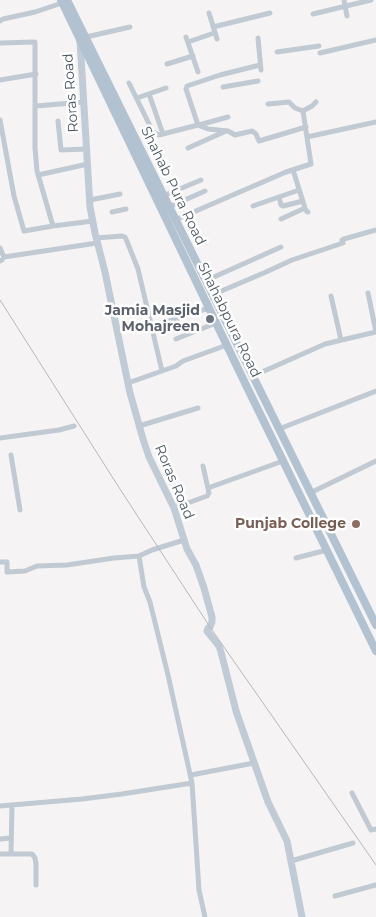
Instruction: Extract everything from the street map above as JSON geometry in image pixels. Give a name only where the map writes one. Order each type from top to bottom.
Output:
[{"type":"main road","name":"Shahab Pura Road","points":[[66,1],[163,196],[176,230],[205,281],[253,376],[376,626]]},
{"type":"main road","name":"Roras Road","points":[[83,38],[84,102],[90,200],[128,383],[149,457],[174,508],[212,615],[212,622],[207,631],[219,646],[236,711],[254,763],[268,802],[287,841],[302,917]]},
{"type":"main road","points":[[83,38],[171,215]]},
{"type":"main road","name":"Shahabpura Road","points":[[176,230],[216,323],[375,646]]},
{"type":"main road","points":[[301,498],[310,493]]},
{"type":"street","points":[[313,14],[345,3],[371,0]]},
{"type":"street","points":[[0,21],[35,12],[66,1]]},
{"type":"street","points":[[345,3],[347,16]]},
{"type":"street","points":[[209,13],[217,40]]},
{"type":"street","points":[[198,72],[187,40],[270,13]]},
{"type":"street","points":[[83,38],[130,28]]},
{"type":"street","points":[[258,38],[261,68],[220,75],[187,86],[186,89],[198,125],[208,129],[228,130],[235,134],[252,131],[255,132],[259,141],[306,127]]},
{"type":"street","points":[[320,53],[376,40]]},
{"type":"street","points":[[0,43],[36,42],[36,148],[38,175],[52,226]]},
{"type":"street","points":[[277,52],[319,46]]},
{"type":"street","points":[[167,64],[193,56]]},
{"type":"street","points":[[0,80],[36,74]]},
{"type":"street","points":[[223,87],[258,81]]},
{"type":"street","points":[[129,84],[153,132],[158,135],[228,116]]},
{"type":"street","points":[[137,98],[166,88]]},
{"type":"street","points":[[149,94],[163,134]]},
{"type":"street","points":[[36,106],[84,102]]},
{"type":"street","points":[[268,104],[289,102],[295,108],[303,111],[316,102]]},
{"type":"street","points":[[171,215],[311,164],[303,111]]},
{"type":"street","points":[[0,120],[2,144],[24,231],[93,221]]},
{"type":"street","points":[[58,121],[61,150],[87,149]]},
{"type":"street","points":[[307,137],[376,122]]},
{"type":"street","points":[[188,148],[228,130]]},
{"type":"street","points":[[38,175],[88,164]]},
{"type":"street","points":[[281,219],[307,210],[293,170]]},
{"type":"street","points":[[163,196],[200,180]]},
{"type":"street","points":[[253,206],[299,190]]},
{"type":"street","points":[[171,215],[205,191]]},
{"type":"street","points":[[90,200],[120,194]]},
{"type":"street","points":[[279,197],[283,206],[303,201]]},
{"type":"street","points":[[112,212],[126,209]]},
{"type":"street","points":[[212,295],[292,260],[343,243],[342,240],[344,239],[376,230]]},
{"type":"street","points":[[0,248],[4,257],[97,240],[125,237],[138,269],[162,371]]},
{"type":"street","points":[[205,281],[281,247]]},
{"type":"street","points":[[253,376],[326,344],[376,332],[368,293]]},
{"type":"street","points":[[331,296],[341,340]]},
{"type":"street","points":[[151,326],[209,308]]},
{"type":"street","points":[[176,338],[216,323]]},
{"type":"street","points":[[128,383],[227,345]]},
{"type":"street","points":[[278,429],[376,391]]},
{"type":"street","points":[[139,426],[198,408]]},
{"type":"street","points":[[0,438],[59,430],[74,426]]},
{"type":"street","points":[[11,455],[20,510]]},
{"type":"street","points":[[208,488],[283,461]]},
{"type":"street","points":[[310,493],[376,461]]},
{"type":"street","points":[[174,508],[207,496],[209,493],[203,466]]},
{"type":"street","points":[[0,562],[7,562],[7,572],[25,571],[37,566],[67,566],[139,556],[184,540]]},
{"type":"street","points":[[296,558],[327,550]]},
{"type":"street","points":[[139,556],[144,587],[150,602],[166,666],[192,783],[199,890],[205,917]]},
{"type":"street","points":[[190,775],[254,763]]},
{"type":"street","points":[[0,806],[82,800],[192,783]]},
{"type":"street","points":[[352,793],[371,830],[376,829]]},
{"type":"street","points":[[11,854],[12,806]]},
{"type":"street","points":[[0,838],[12,838]]},
{"type":"street","points":[[291,861],[353,843]]},
{"type":"street","points":[[0,854],[30,854],[34,856],[36,886]]},
{"type":"street","points":[[335,896],[376,885]]},
{"type":"railway","points":[[0,300],[210,627],[376,865]]},
{"type":"place","name":"Jamia Masjid Mohajreen","points":[[210,319]]},
{"type":"place","name":"Punjab College","points":[[356,524]]}]
